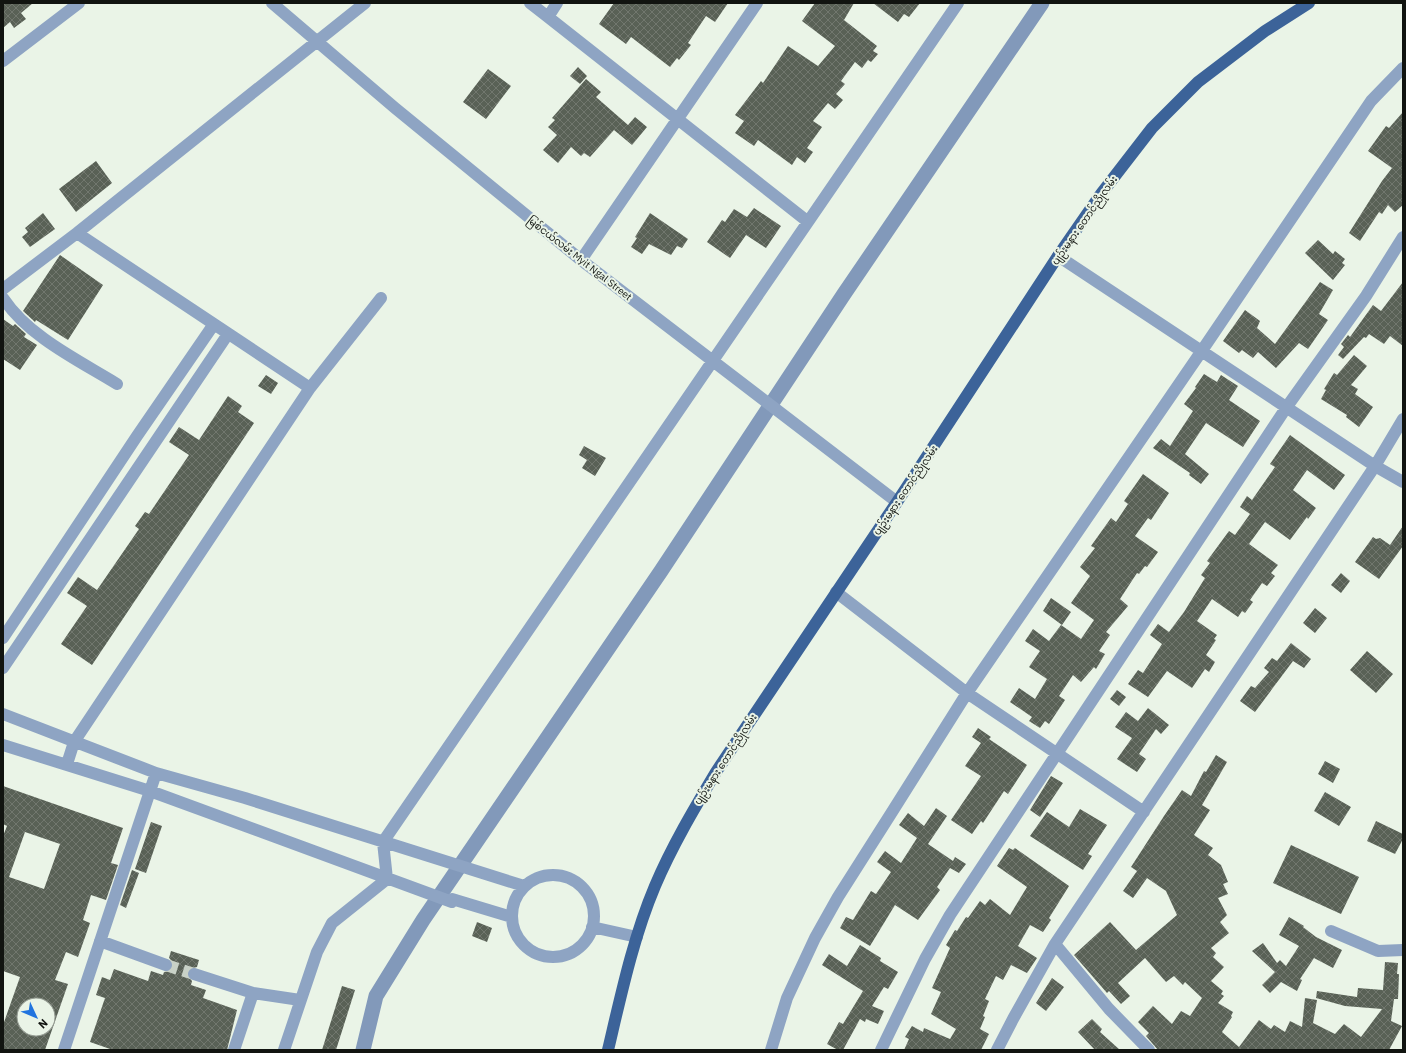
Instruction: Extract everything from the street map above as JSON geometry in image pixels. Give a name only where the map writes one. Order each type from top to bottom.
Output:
[{"type":"main road","name":"ပျဉ်းမနား တောင်ညိုလမ်း","points":[[608,1050],[637,936],[655,886],[692,811],[716,772],[897,502],[1058,256],[1101,194],[1152,128],[1198,82],[1265,31],[1309,3]]},
{"type":"street","points":[[3,61],[79,3]]},
{"type":"street","name":"မြစ်ငယ်လမ်း Myit Ngal Street","points":[[272,3],[395,108],[581,260],[711,362],[897,502]]},
{"type":"street","points":[[3,289],[77,233],[365,3]]},
{"type":"street","points":[[530,3],[807,221]]},
{"type":"street","points":[[548,17],[557,3]]},
{"type":"street","points":[[581,260],[757,3]]},
{"type":"street","points":[[387,879],[383,842],[807,221],[958,3]]},
{"type":"street","points":[[771,1050],[787,998],[815,938],[846,884],[967,693],[1201,352],[1371,100],[1403,68]]},
{"type":"street","points":[[77,233],[310,388]]},
{"type":"street","points":[[881,1050],[925,959],[950,915],[1286,408],[1366,296],[1403,238]]},
{"type":"street","points":[[1058,256],[1286,408],[1375,466],[1403,482]]},
{"type":"street","points":[[3,298],[30,327],[117,384]]},
{"type":"street","points":[[67,764],[74,742],[310,388],[381,298]]},
{"type":"street","points":[[3,638],[137,436],[214,324]]},
{"type":"street","points":[[3,668],[228,334]]},
{"type":"street","points":[[164,397],[179,406]]},
{"type":"street","points":[[997,1050],[1055,944],[1375,466],[1403,419]]},
{"type":"street","points":[[137,436],[152,445]]},
{"type":"street","points":[[60,552],[74,561]]},
{"type":"street","points":[[36,589],[51,598]]},
{"type":"street","points":[[836,592],[967,693],[1056,755],[1144,812]]},
{"type":"street","points":[[3,714],[156,773],[245,798],[524,886]]},
{"type":"street","points":[[3,745],[150,791],[387,879],[512,917]]},
{"type":"street","points":[[64,1050],[156,773]]},
{"type":"street","points":[[548,875],[562,875],[574,880],[584,889],[591,900],[594,914],[592,927],[587,939],[578,948],[567,954],[554,957],[541,955],[530,950],[520,941],[514,930],[512,917],[515,900],[524,886],[535,878],[548,875]]},
{"type":"street","points":[[284,1050],[317,952],[332,923],[387,879]]},
{"type":"street","points":[[592,927],[637,936]]},
{"type":"street","points":[[1331,931],[1378,951],[1403,950]]},
{"type":"street","points":[[100,941],[166,965]]},
{"type":"street","points":[[1055,944],[1109,1010],[1149,1050]]},
{"type":"street","points":[[194,974],[253,993],[300,1000]]},
{"type":"street","points":[[234,1050],[253,993]]},
{"type":"building","points":[[3,3],[33,3],[21,13],[26,19],[14,28],[10,22],[3,28]]},
{"type":"building","points":[[614,3],[728,3],[715,22],[706,16],[688,43],[691,45],[679,60],[677,58],[670,67],[631,37],[626,44],[599,24]]},
{"type":"building","points":[[815,3],[854,3],[844,20],[877,46],[873,51],[878,54],[871,62],[868,60],[862,68],[855,62],[841,81],[845,84],[836,94],[843,100],[835,109],[828,103],[813,121],[822,127],[807,148],[813,152],[805,163],[797,157],[792,165],[758,140],[754,146],[735,133],[744,121],[735,115],[761,81],[763,83],[788,46],[818,66],[835,46],[802,21]]},
{"type":"building","points":[[873,3],[920,3],[909,17],[904,14],[898,22]]},
{"type":"building","points":[[578,67],[587,76],[580,84],[570,76]]},
{"type":"building","points":[[488,69],[511,86],[486,119],[463,102]]},
{"type":"building","points":[[586,79],[601,92],[596,97],[628,125],[635,117],[647,127],[632,145],[614,130],[590,157],[584,153],[581,156],[571,147],[558,163],[543,150],[557,135],[548,127],[555,120],[552,118]]},
{"type":"building","points":[[1403,112],[1403,205],[1395,212],[1388,205],[1382,214],[1379,212],[1360,241],[1349,233],[1392,168],[1368,151],[1386,126],[1389,128]]},
{"type":"building","points":[[96,161],[112,183],[76,212],[59,189]]},
{"type":"building","points":[[754,208],[781,226],[766,248],[746,235],[730,258],[707,242],[722,220],[725,222],[734,209],[747,217]]},
{"type":"building","points":[[43,213],[55,229],[30,247],[22,237],[28,232],[25,228]]},
{"type":"building","points":[[650,213],[688,239],[682,248],[677,246],[671,255],[649,244],[642,254],[631,247],[637,238],[635,237]]},
{"type":"building","points":[[1318,240],[1333,254],[1335,251],[1345,259],[1342,263],[1345,265],[1333,280],[1305,253]]},
{"type":"building","points":[[60,255],[103,285],[68,340],[36,320],[35,322],[23,311]]},
{"type":"building","points":[[1320,282],[1333,290],[1319,314],[1328,320],[1308,349],[1299,343],[1276,368],[1258,352],[1253,358],[1242,350],[1239,353],[1223,341],[1245,310],[1260,321],[1257,328],[1275,344]]},
{"type":"building","points":[[1403,282],[1403,346],[1390,336],[1384,344],[1369,334],[1366,338],[1364,337],[1343,359],[1338,355],[1344,347],[1341,344],[1348,335],[1350,337],[1373,305],[1381,311]]},
{"type":"building","points":[[3,319],[13,326],[15,324],[26,334],[24,337],[37,345],[20,370],[3,359]]},
{"type":"building","points":[[1354,355],[1367,366],[1351,385],[1358,389],[1355,394],[1373,407],[1359,427],[1346,417],[1347,415],[1321,399],[1326,390],[1324,389],[1334,373],[1337,375]]},
{"type":"building","points":[[1204,374],[1217,382],[1221,375],[1238,386],[1229,400],[1260,421],[1243,447],[1206,423],[1185,454],[1209,474],[1201,484],[1189,475],[1190,473],[1153,448],[1161,439],[1170,446],[1193,411],[1184,404]]},
{"type":"building","points":[[266,375],[278,383],[271,394],[258,386]]},
{"type":"building","points":[[228,396],[242,406],[238,412],[254,423],[92,665],[61,644],[87,606],[67,593],[78,577],[97,590],[139,529],[135,526],[145,512],[149,514],[189,455],[169,442],[179,427],[199,440]]},
{"type":"building","points":[[1290,435],[1345,475],[1334,490],[1307,470],[1293,490],[1316,508],[1308,519],[1307,517],[1290,540],[1265,522],[1249,544],[1278,565],[1271,573],[1275,576],[1267,586],[1262,583],[1250,600],[1253,602],[1245,613],[1242,611],[1238,617],[1212,599],[1197,621],[1217,635],[1214,639],[1216,640],[1206,655],[1215,662],[1209,672],[1205,669],[1192,688],[1167,671],[1148,697],[1128,684],[1138,670],[1143,673],[1162,644],[1150,635],[1158,624],[1169,632],[1184,612],[1205,578],[1201,575],[1210,563],[1207,561],[1229,531],[1235,535],[1250,514],[1240,507],[1247,496],[1252,500],[1275,467],[1270,464]]},
{"type":"building","points":[[584,446],[606,458],[595,476],[582,468],[587,460],[579,455]]},
{"type":"building","points":[[1143,474],[1169,493],[1151,520],[1148,518],[1135,536],[1158,552],[1147,567],[1145,566],[1139,574],[1137,573],[1120,599],[1128,606],[1106,632],[1110,635],[1099,651],[1105,654],[1096,669],[1094,667],[1081,682],[1073,675],[1059,696],[1065,700],[1049,724],[1045,721],[1040,728],[1029,721],[1032,717],[1010,702],[1019,688],[1035,699],[1047,679],[1029,667],[1040,651],[1025,641],[1033,629],[1049,641],[1061,625],[1081,639],[1094,620],[1071,603],[1090,576],[1080,567],[1095,548],[1091,546],[1111,518],[1116,522],[1128,504],[1124,501]]},
{"type":"building","points":[[1403,526],[1403,546],[1379,579],[1355,562],[1373,537],[1376,539],[1380,538],[1390,545]]},
{"type":"building","points":[[1341,573],[1350,581],[1341,593],[1331,585]]},
{"type":"building","points":[[1051,598],[1071,612],[1062,625],[1043,611]]},
{"type":"building","points":[[1315,608],[1327,618],[1315,633],[1303,623]]},
{"type":"building","points":[[1291,643],[1311,659],[1304,668],[1293,661],[1255,712],[1240,701],[1251,686],[1255,688],[1269,672],[1264,668],[1272,658],[1277,661]]},
{"type":"building","points":[[1367,651],[1393,674],[1376,693],[1350,670]]},
{"type":"building","points":[[1117,690],[1126,697],[1119,706],[1110,699]]},
{"type":"building","points":[[1148,708],[1169,725],[1161,734],[1156,729],[1139,754],[1146,759],[1137,772],[1117,759],[1132,738],[1115,727],[1126,712],[1138,721]]},
{"type":"building","points":[[978,728],[991,737],[989,739],[1027,765],[1008,794],[1004,791],[983,823],[981,821],[972,834],[951,820],[981,776],[965,766],[981,743],[972,737]]},
{"type":"building","points":[[1216,755],[1227,762],[1202,805],[1210,810],[1194,835],[1213,848],[1208,855],[1221,865],[1228,882],[1223,884],[1228,894],[1218,898],[1227,915],[1220,922],[1229,933],[1211,948],[1216,953],[1213,957],[1224,967],[1211,981],[1223,991],[1221,994],[1224,996],[1218,1003],[1233,1012],[1232,1017],[1222,1032],[1239,1047],[1259,1020],[1271,1029],[1274,1025],[1285,1032],[1290,1021],[1302,1027],[1305,998],[1317,1000],[1313,1023],[1335,1034],[1344,1024],[1361,1037],[1382,1009],[1345,1006],[1316,998],[1317,991],[1357,997],[1358,988],[1383,990],[1385,962],[1398,963],[1398,999],[1394,999],[1391,1021],[1402,1026],[1389,1050],[1158,1050],[1146,1036],[1149,1033],[1138,1022],[1153,1006],[1172,1024],[1181,1011],[1190,1016],[1202,998],[1185,982],[1183,985],[1174,976],[1166,982],[1145,958],[1118,983],[1130,996],[1121,1004],[1109,991],[1107,993],[1074,955],[1110,922],[1136,950],[1177,915],[1166,891],[1147,878],[1133,898],[1123,891],[1137,871],[1131,867],[1164,816],[1182,790],[1191,796],[1204,771],[1206,772]]},
{"type":"building","points":[[1325,761],[1340,769],[1333,783],[1318,774]]},
{"type":"building","points":[[1051,776],[1063,783],[1040,817],[1030,810]]},
{"type":"building","points":[[3,786],[123,828],[111,863],[118,865],[106,900],[91,895],[83,920],[90,923],[78,957],[66,952],[55,980],[68,984],[56,1018],[56,997],[16,997],[16,1037],[50,1037],[45,1050],[3,1050],[3,1025],[20,977],[3,971],[3,836],[7,826],[3,824]],"holes":[[[25,832],[60,844],[44,889],[9,877]]]},
{"type":"building","points":[[1325,792],[1351,807],[1339,826],[1314,811]]},
{"type":"building","points":[[936,808],[947,816],[928,844],[953,861],[955,857],[966,864],[959,873],[950,868],[937,887],[940,890],[918,920],[895,905],[870,946],[840,928],[846,917],[853,920],[871,891],[876,894],[891,872],[877,862],[885,851],[901,863],[917,838],[899,825],[908,813],[924,826]]},
{"type":"building","points":[[1080,809],[1107,825],[1088,854],[1092,856],[1083,870],[1030,836],[1047,812],[1069,827]]},
{"type":"building","points":[[1376,821],[1403,834],[1403,839],[1395,854],[1367,841]]},
{"type":"building","points":[[151,822],[162,826],[146,873],[135,869]]},
{"type":"building","points":[[1291,845],[1359,877],[1341,914],[1273,883]]},
{"type":"building","points":[[1009,848],[1013,850],[1015,848],[1069,886],[1049,918],[1051,920],[1043,932],[1030,925],[1018,946],[1037,958],[1027,973],[1011,965],[1003,980],[996,976],[985,999],[989,1001],[980,1029],[989,1034],[981,1050],[904,1050],[909,1039],[905,1037],[912,1026],[923,1032],[924,1028],[950,1039],[956,1029],[931,1014],[941,992],[932,988],[950,948],[946,945],[955,930],[957,931],[966,917],[968,918],[980,901],[985,905],[990,899],[1010,915],[1027,887],[997,866]]},
{"type":"building","points":[[132,870],[139,873],[126,908],[120,905]]},
{"type":"building","points":[[1289,917],[1304,926],[1303,927],[1316,937],[1342,950],[1333,968],[1314,958],[1300,979],[1302,980],[1297,991],[1281,982],[1270,993],[1262,985],[1275,972],[1252,951],[1263,943],[1277,963],[1280,960],[1286,966],[1299,946],[1279,935]]},
{"type":"building","points":[[477,922],[492,928],[487,942],[472,936]]},
{"type":"building","points":[[860,945],[881,958],[880,961],[898,972],[888,989],[884,987],[872,1006],[884,1011],[878,1024],[866,1019],[865,1022],[860,1019],[843,1050],[838,1050],[827,1044],[839,1022],[843,1024],[863,991],[822,965],[829,954],[847,966]]},
{"type":"building","points":[[171,951],[199,960],[197,967],[189,969],[187,975],[192,981],[191,985],[206,990],[203,998],[237,1010],[227,1050],[113,1050],[90,1042],[105,998],[96,995],[102,977],[110,980],[114,969],[148,981],[151,971],[163,975],[164,972],[170,971],[173,967],[172,961],[169,958]]},
{"type":"building","points":[[1052,978],[1064,987],[1046,1011],[1036,1003]]},
{"type":"building","points":[[342,986],[355,990],[336,1050],[322,1050]]},
{"type":"building","points":[[1092,1019],[1102,1029],[1100,1032],[1120,1050],[1095,1050],[1078,1032]]},
{"type":"waterway","points":[[363,1050],[376,996],[423,920],[661,571],[844,294],[1042,3]]},
{"type":"tunnel","points":[[166,965],[194,974]]}]
